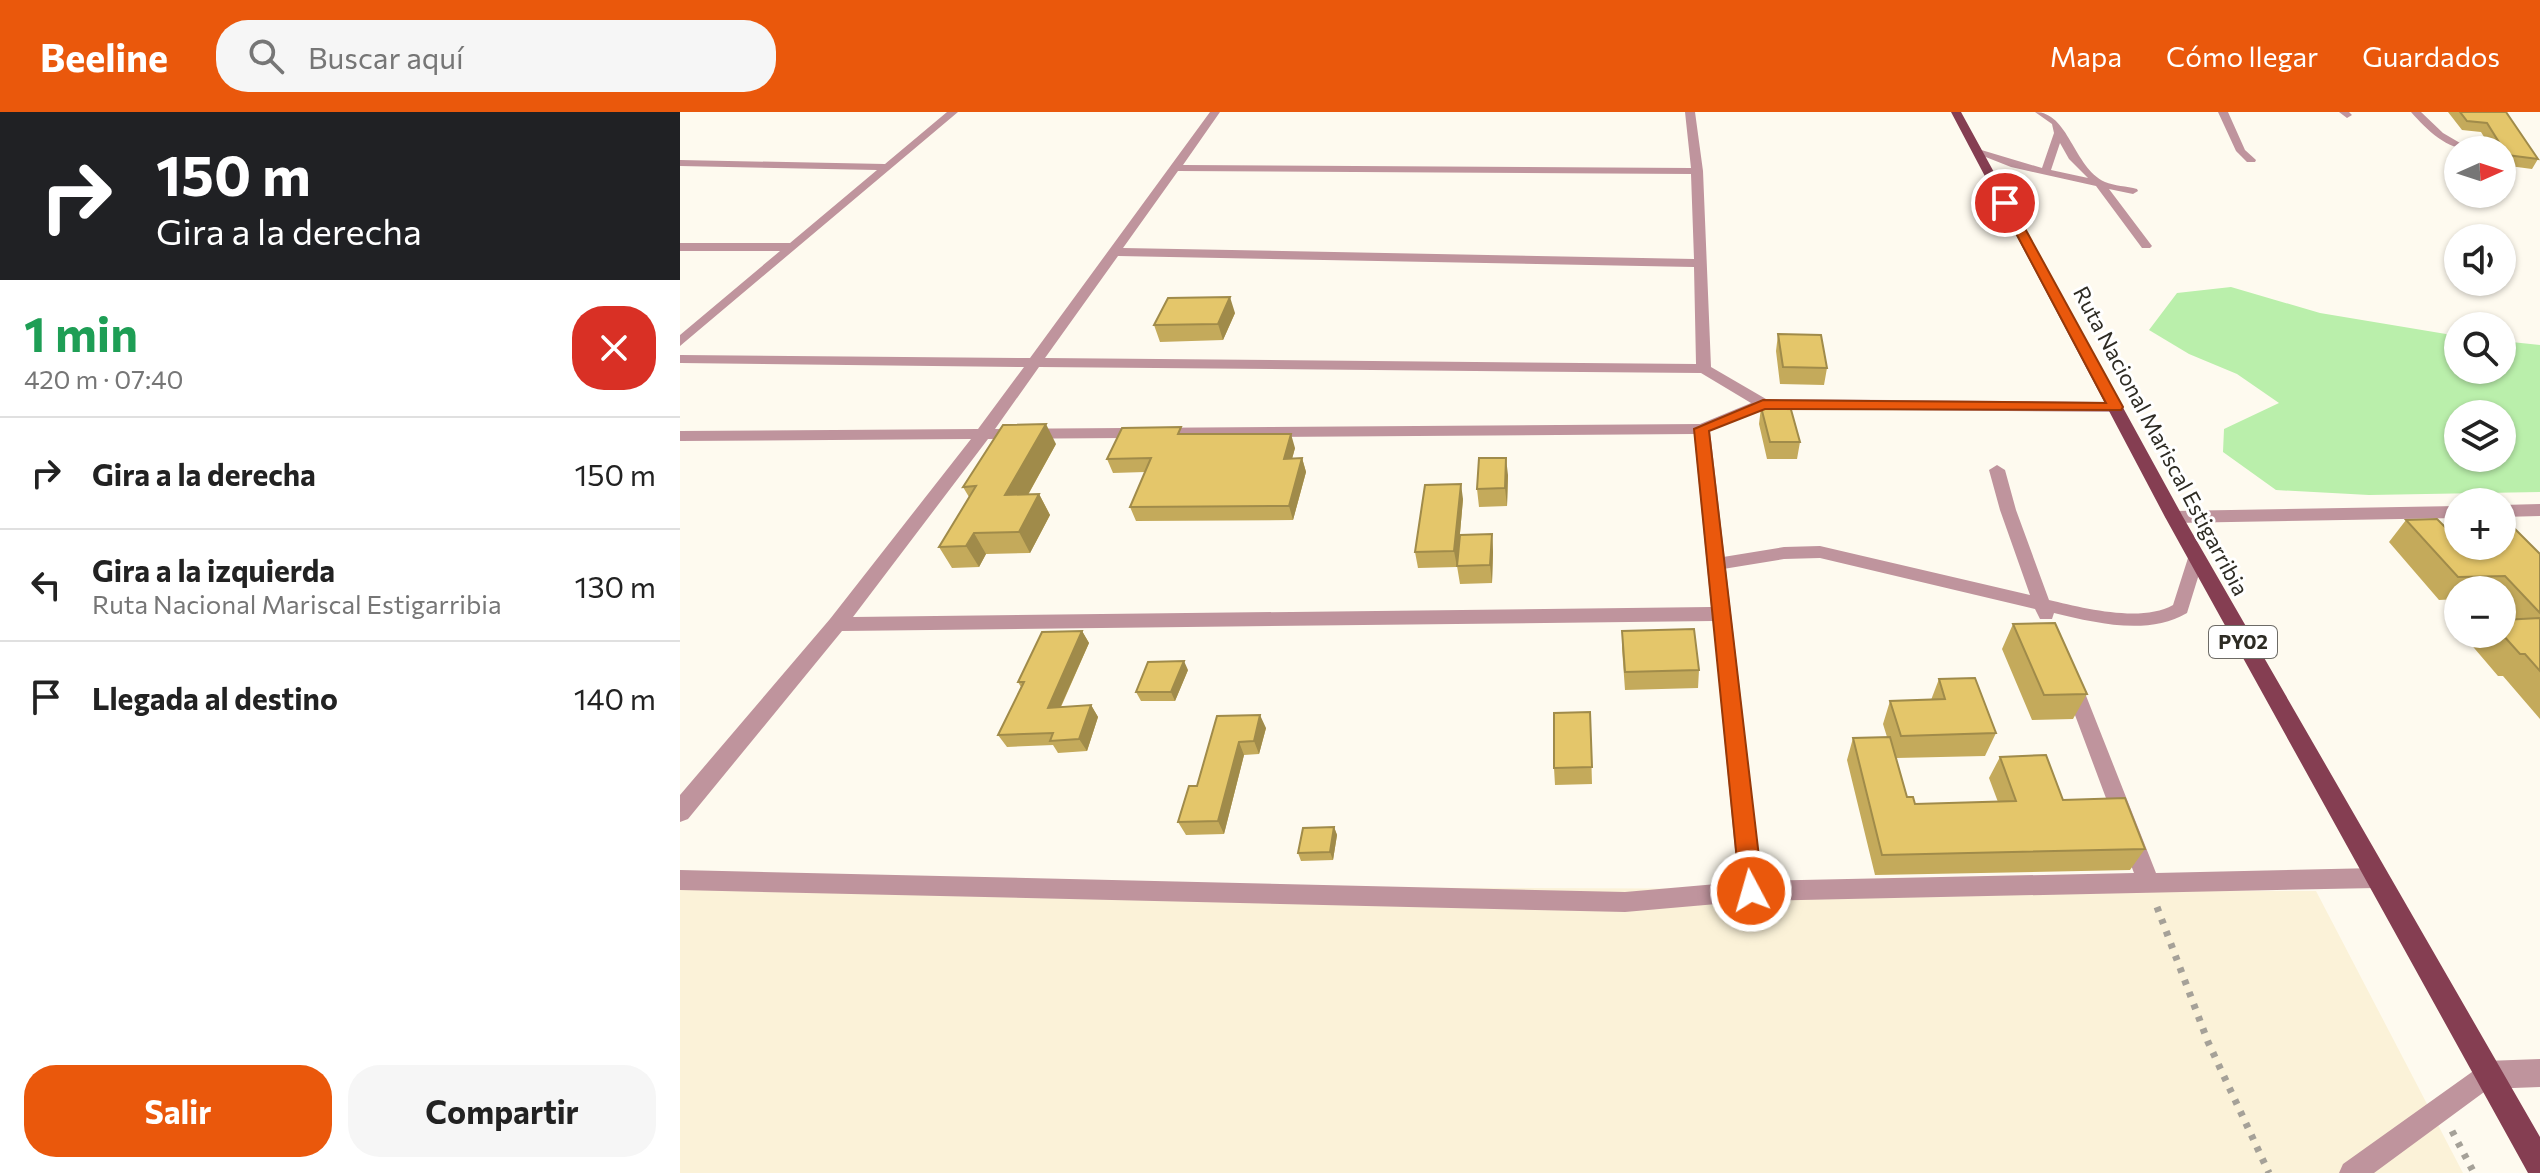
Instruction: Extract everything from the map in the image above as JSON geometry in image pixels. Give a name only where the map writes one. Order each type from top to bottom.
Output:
[{"type":"main road","name":"Ruta Nacional Mariscal Estigarribia","points":[[1956,112],[2196,558],[2540,1166]]},
{"type":"street","points":[[680,342],[953,112]]},
{"type":"street","points":[[680,812],[837,624],[983,434],[1215,112]]},
{"type":"street","points":[[1690,112],[1697,171],[1704,369]]},
{"type":"street","points":[[680,163],[889,167]]},
{"type":"street","points":[[1175,168],[1697,171]]},
{"type":"street","points":[[680,247],[793,247]]},
{"type":"street","points":[[1114,252],[1700,263]]},
{"type":"street","points":[[680,359],[1704,369],[1763,404]]},
{"type":"street","points":[[680,436],[1702,429],[1763,404],[2116,407]]},
{"type":"street","points":[[1702,429],[1751,891]]},
{"type":"street","points":[[2516,511],[2540,510]]},
{"type":"street","points":[[2174,517],[2444,512]]},
{"type":"street","points":[[837,624],[1722,614]]},
{"type":"street","points":[[2486,1075],[2540,1073]]},
{"type":"lane","points":[[2040,112],[2056,123],[2073,157],[2100,184],[2146,246]]},
{"type":"lane","points":[[2223,112],[2241,151],[2251,160]]},
{"type":"lane","points":[[2416,112],[2444,137]]},
{"type":"lane","points":[[2046,170],[2059,133]]},
{"type":"lane","points":[[1978,152],[2015,165],[2133,191]]},
{"type":"lane","points":[[1997,470],[2008,510],[2054,636]]},
{"type":"lane","points":[[1717,564],[1784,553],[1820,552],[2100,618],[2165,618],[2181,609],[2196,558]]},
{"type":"lane","points":[[2065,665],[2149,883]]},
{"type":"lane","points":[[680,880],[1625,902],[1751,891],[2376,878]]},
{"type":"lane","points":[[2352,1173],[2486,1075]]},
{"type":"path","points":[[2149,883],[2191,1004],[2241,1121],[2269,1173]]},
{"type":"path","points":[[2440,1108],[2474,1173]]},
{"type":"shaded area","points":[[680,885],[2316,891],[2463,1173],[680,1173]]},
{"type":"green space","points":[[2231,287],[2320,313],[2444,334],[2444,384],[2516,384],[2516,342],[2540,345],[2540,492],[2516,492],[2516,488],[2444,488],[2444,494],[2369,495],[2276,490],[2223,452],[2224,429],[2279,403],[2237,374],[2189,354],[2149,330],[2177,293]]},
{"type":"building","points":[[2460,112],[2506,112],[2538,159],[2516,156],[2516,136],[2495,136],[2487,123],[2467,121]]},
{"type":"building","points":[[1230,297],[1218,324],[1154,325],[1168,298]]},
{"type":"building","points":[[1778,334],[1821,335],[1827,368],[1783,367]]},
{"type":"building","points":[[1790,406],[1800,442],[1770,442],[1761,407]]},
{"type":"building","points":[[1046,424],[1005,495],[1039,494],[1019,532],[974,533],[966,546],[939,547],[976,486],[963,487],[1003,425]]},
{"type":"building","points":[[1181,427],[1178,434],[1291,434],[1284,459],[1302,458],[1289,506],[1130,507],[1151,458],[1107,459],[1122,428]]},
{"type":"building","points":[[1479,458],[1506,458],[1505,488],[1477,489]]},
{"type":"building","points":[[1461,484],[1454,551],[1415,552],[1425,485]]},
{"type":"building","points":[[2437,519],[2444,526],[2444,560],[2516,560],[2516,530],[2540,554],[2540,613],[2516,588],[2516,576],[2457,576],[2406,520]]},
{"type":"building","points":[[1492,534],[1490,565],[1457,566],[1460,535]]},
{"type":"building","points":[[2540,618],[2540,671],[2525,654],[2520,654],[2515,648],[2516,619]]},
{"type":"building","points":[[2055,623],[2087,694],[2044,695],[2013,624]]},
{"type":"building","points":[[1694,629],[1699,670],[1625,672],[1622,631]]},
{"type":"building","points":[[1082,631],[1048,708],[1091,705],[1079,739],[1050,741],[1053,733],[998,735],[1024,682],[1018,682],[1042,632]]},
{"type":"building","points":[[1184,661],[1171,692],[1136,692],[1148,662]]},
{"type":"building","points":[[1975,678],[1996,733],[1901,736],[1890,701],[1945,699],[1939,679]]},
{"type":"building","points":[[1590,712],[1592,767],[1554,768],[1554,713]]},
{"type":"building","points":[[1260,715],[1254,741],[1239,742],[1218,821],[1178,822],[1189,786],[1197,786],[1217,716]]},
{"type":"building","points":[[1890,737],[1907,797],[1913,797],[1915,804],[2016,801],[2000,757],[2046,755],[2063,800],[2125,798],[2145,849],[1882,855],[1853,738]]},
{"type":"building","points":[[1334,827],[1330,852],[1298,853],[1303,828]]},
{"type":"route","points":[[1751,891],[1702,429],[1763,404],[2116,407],[2005,203]]}]
